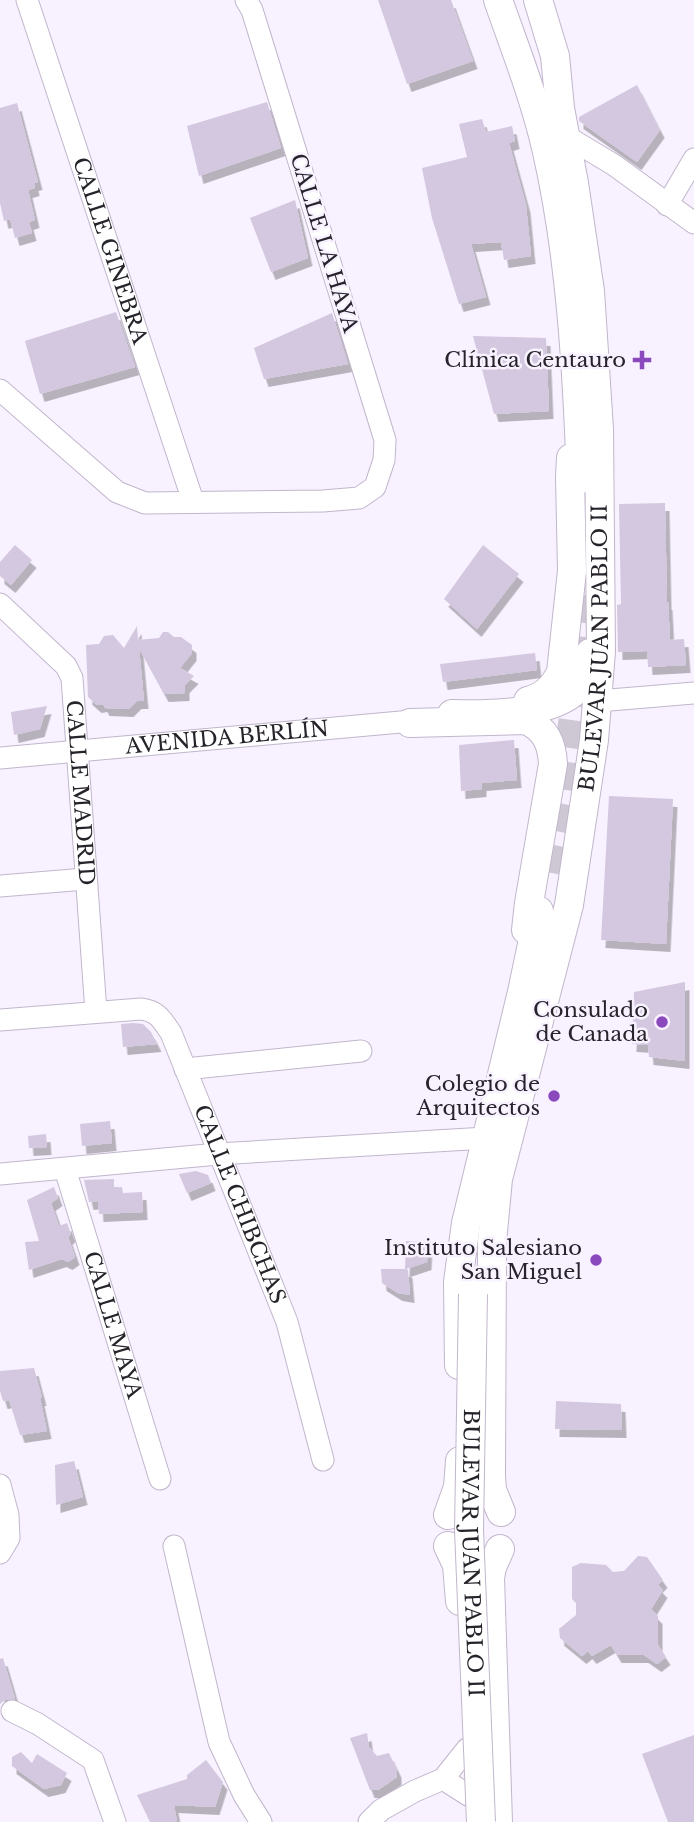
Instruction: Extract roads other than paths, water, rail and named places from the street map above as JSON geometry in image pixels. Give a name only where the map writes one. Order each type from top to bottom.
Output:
[{"type":"main road","name":"BULEVAR JUAN PABLO II","points":[[448,1515],[455,1501],[460,1475],[458,1282],[466,1223],[487,1182],[569,905],[598,701],[601,651],[599,429],[584,247],[556,143],[498,0]]},
{"type":"main road","name":"BULEVAR JUAN PABLO II","points":[[516,0],[537,68],[548,131],[556,143]]},
{"type":"main road","name":"BULEVAR JUAN PABLO II","points":[[524,0],[560,108]]},
{"type":"main road","name":"BULEVAR JUAN PABLO II","points":[[538,0],[555,56],[560,108],[556,143],[578,400],[581,479]]},
{"type":"main road","points":[[452,714],[475,715],[552,705],[567,698],[579,687],[589,661],[593,631],[593,332]]},
{"type":"main road","points":[[452,714],[534,699],[548,692],[561,672],[570,596],[572,534],[569,477],[578,400]]},
{"type":"main road","points":[[410,723],[526,720],[536,725],[547,737],[553,764],[528,903],[527,966]]},
{"type":"main road","name":"BULEVAR JUAN PABLO II","points":[[500,1512],[492,1490],[491,1476],[492,1242],[486,1138],[539,911]]},
{"type":"main road","name":"BULEVAR JUAN PABLO II","points":[[481,1822],[469,1530],[473,1289],[484,1227],[487,1182]]},
{"type":"main road","points":[[485,1500],[500,1512],[506,1531],[500,1549],[484,1561],[464,1560],[448,1546],[444,1525],[448,1515],[464,1501],[485,1500]]},
{"type":"main road","name":"BULEVAR JUAN PABLO II","points":[[448,1546],[457,1565],[460,1581],[468,1808]]},
{"type":"main road","name":"BULEVAR JUAN PABLO II","points":[[498,1822],[490,1578],[500,1549]]},
{"type":"street","name":"CALLE GINEBRA","points":[[27,0],[193,501]]},
{"type":"street","name":"CALLE LA HAYA","points":[[193,501],[323,501],[359,498],[375,488],[384,460],[385,440],[252,10],[246,0]]},
{"type":"street","points":[[556,143],[614,165],[694,223]]},
{"type":"street","points":[[667,205],[694,159]]},
{"type":"street","points":[[0,390],[117,492],[145,503],[193,501]]},
{"type":"street","name":"CALLE MADRID","points":[[0,604],[66,666],[72,678],[96,1012]]},
{"type":"street","points":[[598,701],[694,693]]},
{"type":"street","name":"AVENIDA BERLÍN","points":[[0,758],[410,723],[452,714]]},
{"type":"street","points":[[0,886],[85,878]]},
{"type":"street","name":"CALLE CHIBCHAS","points":[[96,1012],[151,1010],[160,1015],[171,1033],[287,1322],[323,1460]]},
{"type":"street","points":[[0,1020],[96,1012]]},
{"type":"street","points":[[185,1069],[362,1051]]},
{"type":"street","points":[[0,1174],[218,1154],[486,1138]]},
{"type":"street","name":"CALLE MAYA","points":[[65,1169],[160,1479]]},
{"type":"street","points":[[0,1485],[8,1515],[9,1538],[0,1553]]},
{"type":"street","points":[[174,1546],[219,1742],[244,1795],[261,1822]]},
{"type":"street","points":[[12,1712],[38,1724],[93,1760],[115,1822]]},
{"type":"street","points":[[369,1822],[381,1810],[443,1779],[467,1749]]},
{"type":"street","points":[[443,1779],[468,1808]]},
{"type":"tunnel","points":[[547,872],[562,799],[579,672],[586,596],[583,541]]},
{"type":"place","name":"Clínica Centauro","points":[[642,360]]},
{"type":"place","name":"Consulado de Canada","points":[[662,1022]]},
{"type":"place","name":"Colegio de Arquitectos","points":[[554,1096]]},
{"type":"place","name":"Instituto Salesiano San Miguel","points":[[596,1260]]}]
